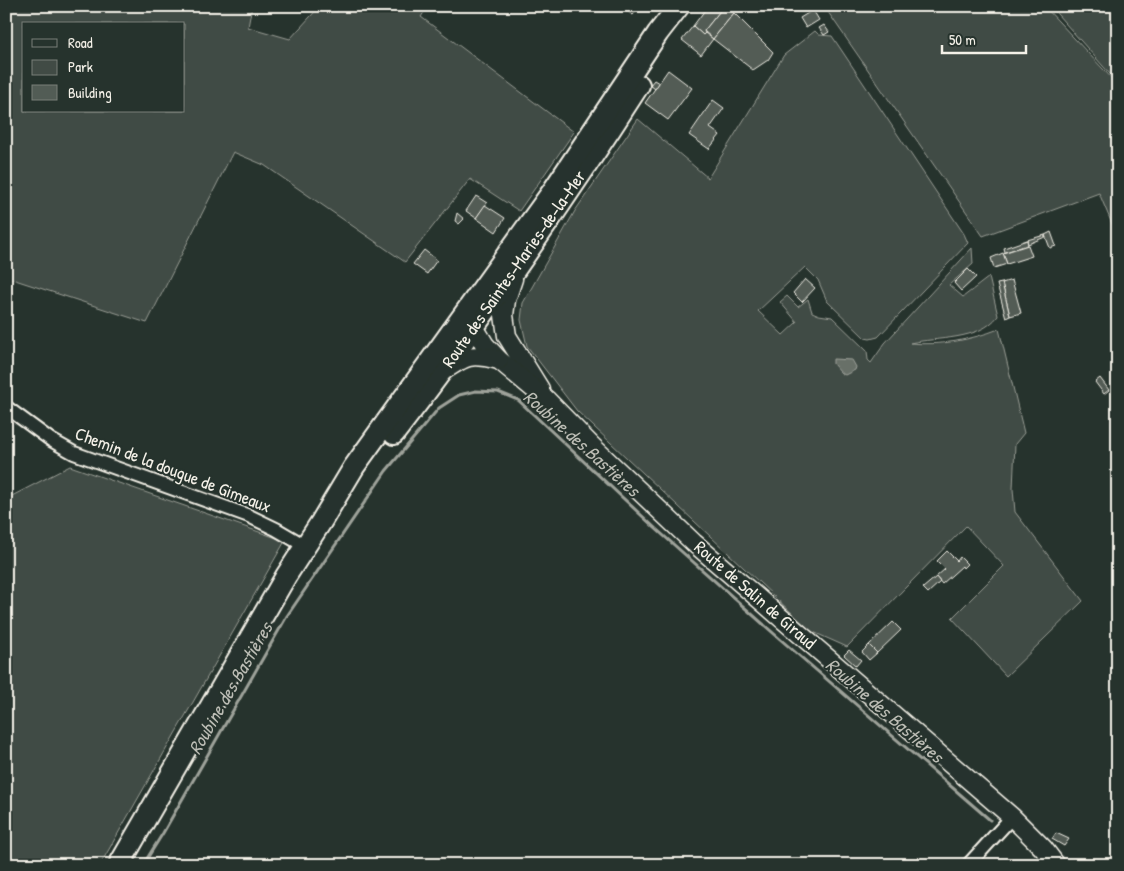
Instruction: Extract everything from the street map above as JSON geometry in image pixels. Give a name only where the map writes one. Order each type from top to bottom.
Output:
[{"type":"main road","name":"Route des Saintes-Maries-de-la-Mer","points":[[321,522],[364,474],[442,371],[552,192],[658,33],[679,6]]},
{"type":"main road","name":"Route des Saintes-Maries-de-la-Mer","points":[[119,865],[280,585],[354,467],[518,266],[569,193],[664,48],[695,6]]},
{"type":"main road","name":"Route de Salin de Giraud","points":[[507,336],[504,315],[506,300],[518,266]]},
{"type":"main road","name":"Route de Salin de Giraud","points":[[473,319],[496,324],[507,336],[548,400]]},
{"type":"main road","name":"Route de Salin de Giraud","points":[[473,319],[485,345],[499,360],[548,400],[592,446],[694,543],[1012,817],[1043,848],[1056,865]]},
{"type":"main road","name":"Route de Salin de Giraud","points":[[442,371],[470,356],[480,355],[499,360]]},
{"type":"street","name":"Chemin de la dougue de Gimeaux","points":[[6,407],[51,440],[74,453],[249,516],[305,546]]},
{"type":"street","points":[[968,865],[1012,817]]},
{"type":"green space","points":[[6,6],[252,6],[248,27],[290,39],[320,6],[428,6],[421,17],[574,132],[519,211],[470,179],[405,262],[264,165],[233,152],[147,323],[6,277]]},
{"type":"green space","points":[[836,6],[1044,6],[1118,85],[1118,238],[1099,193],[983,236],[828,12]]},
{"type":"green space","points":[[1050,6],[1118,6],[1118,83]]},
{"type":"green space","points":[[815,31],[819,35],[832,36],[964,234],[968,243],[878,337],[865,338],[827,301],[818,280],[805,267],[758,311],[783,335],[797,322],[780,302],[787,296],[798,307],[808,299],[812,312],[832,317],[867,351],[868,360],[871,363],[885,343],[972,248],[973,264],[949,285],[963,297],[989,277],[998,316],[990,324],[969,334],[910,343],[933,344],[955,341],[999,329],[1024,433],[1015,444],[1013,489],[1015,512],[1083,601],[1006,676],[952,618],[1004,566],[966,526],[847,647],[811,631],[577,411],[527,346],[521,320],[523,303],[575,211],[638,119],[708,178],[784,55]]},
{"type":"green space","points":[[70,466],[285,541],[100,865],[6,865],[6,499]]},
{"type":"shaded area","points":[[833,359],[852,360],[856,367],[855,370],[845,375],[841,373],[833,364]]},
{"type":"building","points":[[628,6],[639,6],[633,15],[625,10]]},
{"type":"building","points":[[708,6],[724,6],[704,31],[703,35],[693,26]]},
{"type":"building","points":[[724,6],[734,13],[713,39],[704,31]]},
{"type":"building","points":[[813,10],[819,20],[806,28],[800,18]]},
{"type":"building","points":[[734,13],[773,52],[768,60],[753,70],[713,39]]},
{"type":"building","points":[[824,25],[829,32],[824,35],[819,28]]},
{"type":"building","points":[[693,26],[703,35],[705,33],[713,39],[701,55],[682,40]]},
{"type":"building","points":[[668,70],[692,88],[668,120],[645,103]]},
{"type":"building","points":[[654,80],[659,83],[655,89],[650,85]]},
{"type":"building","points":[[713,100],[724,108],[710,128],[720,135],[709,149],[689,135]]},
{"type":"building","points":[[476,196],[487,203],[476,218],[466,211]]},
{"type":"building","points":[[485,205],[505,218],[496,232],[476,218]]},
{"type":"building","points":[[457,213],[464,219],[459,224],[455,221]]},
{"type":"building","points":[[1051,232],[1056,246],[1050,248],[1045,235]]},
{"type":"building","points":[[1045,235],[1045,237],[1028,244],[1027,240]]},
{"type":"building","points":[[1027,240],[1028,245],[1005,252],[1004,248]]},
{"type":"building","points":[[1028,245],[1032,256],[1007,264],[1003,253]]},
{"type":"building","points":[[424,250],[437,260],[427,274],[413,264]]},
{"type":"building","points":[[1003,253],[1007,264],[994,268],[991,258]]},
{"type":"building","points":[[968,269],[976,277],[961,291],[954,283]]},
{"type":"building","points":[[805,279],[815,288],[802,302],[793,293]]},
{"type":"building","points":[[1012,280],[1021,313],[1010,316],[1002,283]]},
{"type":"building","points":[[1002,283],[1010,316],[1006,318],[997,284]]},
{"type":"building","points":[[1100,378],[1109,390],[1104,394],[1095,382]]},
{"type":"building","points":[[947,551],[957,561],[960,557],[967,564],[963,568],[962,566],[942,584],[936,577],[945,569],[937,561]]},
{"type":"building","points":[[936,577],[940,582],[928,593],[923,588]]},
{"type":"building","points":[[893,622],[901,630],[877,653],[869,645]]},
{"type":"building","points":[[869,645],[877,653],[869,660],[862,652]]},
{"type":"building","points":[[849,650],[861,660],[856,666],[844,655]]},
{"type":"building","points":[[1056,833],[1069,839],[1064,846],[1052,839]]},
{"type":"waterway","name":"Roubine des Bastières","points":[[143,865],[287,616],[386,471],[439,408],[459,395],[476,391],[498,392],[518,400],[655,528],[780,639],[990,820]]}]
